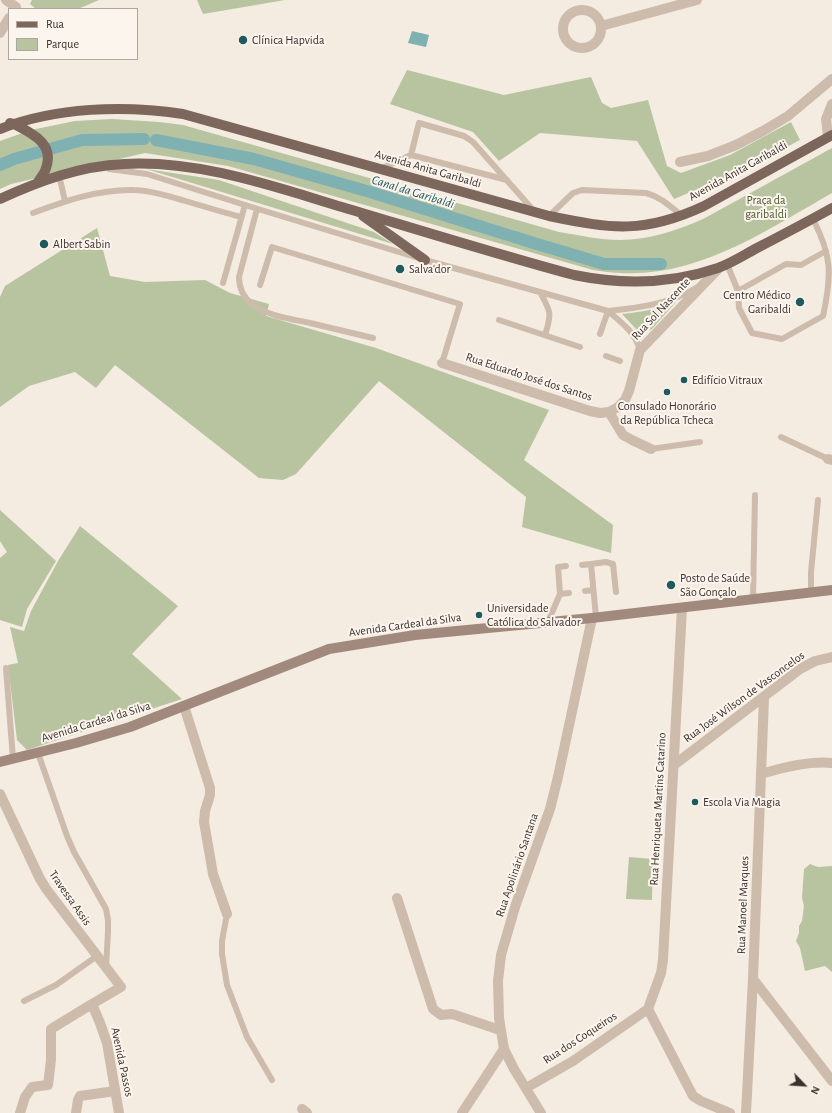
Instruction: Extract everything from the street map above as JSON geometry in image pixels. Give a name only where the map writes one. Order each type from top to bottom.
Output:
[{"type":"main road","name":"Avenida Anita Garibaldi","points":[[0,129],[41,117],[85,111],[118,109],[153,110],[182,114],[549,216],[597,226],[621,228],[642,226],[682,216],[704,206],[830,136]]},
{"type":"main road","points":[[0,122],[14,124],[38,138],[44,144],[48,156],[46,168],[38,182]]},
{"type":"main road","points":[[0,199],[38,182],[59,175],[97,167],[149,163],[196,168],[220,172],[276,187],[546,268],[596,280],[630,282],[653,282],[675,279],[723,266],[832,209]]},
{"type":"main road","points":[[357,211],[426,260]]},
{"type":"main road","name":"Avenida Cardeal da Silva","points":[[0,762],[130,727],[328,649],[415,635],[682,608],[832,590]]},
{"type":"street","points":[[6,0],[17,5]]},
{"type":"street","points":[[601,26],[696,0]]},
{"type":"street","points":[[0,33],[8,20]]},
{"type":"street","points":[[680,162],[708,156],[736,145],[763,131],[788,116],[832,79]]},
{"type":"street","points":[[830,136],[826,118],[832,104]]},
{"type":"street","name":"Rua Sol Nascente","points":[[609,412],[618,408],[625,400],[629,391],[640,350],[704,283],[723,266]]},
{"type":"street","name":"Rua Eduardo José dos Santos","points":[[442,363],[590,411],[600,413],[609,412]]},
{"type":"street","points":[[609,412],[624,435],[651,449]]},
{"type":"street","name":"Rua Henriqueta Martins Catarino","points":[[648,1009],[661,973],[663,960],[682,608]]},
{"type":"street","name":"Rua Apolinário Santana","points":[[541,1113],[514,1069],[504,1048],[500,1030],[498,981],[501,955],[515,907],[550,809],[594,617]]},
{"type":"street","name":"Rua José Wilson de Vasconcelos","points":[[674,765],[764,698],[800,669],[815,661],[832,657]]},
{"type":"street","name":"Rua Manoel Marques","points":[[746,1113],[764,698]]},
{"type":"street","points":[[184,706],[210,788],[210,795],[205,811],[204,822],[213,874],[227,914]]},
{"type":"street","points":[[761,774],[811,762],[832,763]]},
{"type":"street","name":"Travessa Assis","points":[[0,794],[40,879],[52,899],[121,987],[92,1004]]},
{"type":"street","points":[[397,898],[433,1009],[441,1016],[452,1014],[500,1030]]},
{"type":"street","points":[[753,979],[832,1081]]},
{"type":"street","points":[[20,1113],[25,1097],[32,1087],[48,1085],[51,1060],[50,1029],[92,1004]]},
{"type":"street","name":"Avenida Passos","points":[[92,1004],[107,1043],[118,1113]]},
{"type":"street","points":[[648,1009],[693,1096],[701,1101],[730,1113]]},
{"type":"street","name":"Rua dos Coqueiros","points":[[526,1088],[573,1061],[648,1009]]},
{"type":"street","points":[[462,1113],[504,1048]]},
{"type":"street","points":[[76,1113],[79,1098],[82,1095],[115,1091]]},
{"type":"lane","points":[[411,155],[419,123],[464,136],[473,142],[536,212]]},
{"type":"lane","points":[[380,169],[411,155],[507,180]]},
{"type":"lane","points":[[97,167],[147,174],[426,260],[608,311],[659,303],[687,293],[704,283]]},
{"type":"lane","points":[[59,175],[65,201]]},
{"type":"lane","points":[[33,213],[65,201],[93,194],[135,190],[157,193],[241,217]]},
{"type":"lane","points":[[549,216],[573,193],[582,190],[646,193],[655,196],[682,216]]},
{"type":"lane","points":[[223,283],[245,205]]},
{"type":"lane","points":[[258,209],[239,277],[239,285],[242,293],[251,303],[280,317],[373,338]]},
{"type":"lane","points":[[723,266],[738,291],[740,308],[752,333],[782,339],[823,316],[829,288],[829,266],[820,232],[813,219]]},
{"type":"lane","points":[[260,285],[272,247],[460,304],[442,363]]},
{"type":"lane","points":[[738,291],[786,264],[801,265],[826,251]]},
{"type":"lane","points":[[540,292],[550,311],[550,318],[545,335]]},
{"type":"lane","points":[[600,334],[608,311]]},
{"type":"lane","points":[[608,311],[630,330],[638,343],[640,350]]},
{"type":"lane","points":[[499,320],[580,348]]},
{"type":"lane","points":[[606,356],[620,361]]},
{"type":"lane","points":[[781,437],[830,460]]},
{"type":"lane","points":[[651,449],[700,442]]},
{"type":"lane","points":[[753,599],[755,495]]},
{"type":"lane","points":[[811,592],[811,572],[818,500]]},
{"type":"lane","points":[[582,565],[606,562],[613,564],[616,592]]},
{"type":"lane","points":[[591,564],[594,590],[594,617]]},
{"type":"lane","points":[[548,622],[560,594],[558,567],[566,566]]},
{"type":"lane","points":[[585,591],[594,590]]},
{"type":"lane","points":[[560,594],[569,593]]},
{"type":"lane","points":[[6,668],[13,759]]},
{"type":"lane","points":[[38,753],[67,836],[74,852],[106,909],[108,932],[106,967]]},
{"type":"lane","points":[[227,914],[222,941],[222,954],[227,985],[247,1037],[272,1080]]},
{"type":"lane","points":[[24,1001],[56,985],[97,956]]},
{"type":"green space","points":[[32,0],[99,0],[80,8],[35,8],[30,4]]},
{"type":"green space","points":[[197,0],[285,0],[203,14]]},
{"type":"green space","points":[[407,70],[504,95],[591,77],[602,103],[611,108],[648,100],[667,166],[681,173],[730,155],[791,122],[800,140],[741,171],[674,199],[637,141],[540,133],[499,161],[473,132],[390,104]]},
{"type":"green space","name":"Praça da garibaldi","points":[[112,119],[183,125],[559,232],[604,239],[631,240],[664,234],[685,226],[705,218],[832,148],[832,193],[757,236],[705,259],[678,267],[650,272],[621,273],[593,270],[228,166],[145,153],[11,184],[0,189],[0,141],[31,130],[75,121]]},
{"type":"green space","points":[[146,169],[219,180],[374,232],[393,244]]},
{"type":"green space","points":[[97,228],[110,276],[145,282],[205,280],[230,293],[269,304],[266,316],[376,348],[549,410],[524,460],[613,525],[611,553],[522,527],[526,497],[379,381],[296,474],[283,480],[259,478],[115,365],[96,388],[75,372],[29,386],[0,407],[0,297],[5,286]]},
{"type":"green space","points":[[676,302],[652,329],[644,333],[637,330],[622,314],[663,307]]},
{"type":"green space","points":[[0,510],[56,561],[27,609],[22,627],[0,620],[0,558],[7,552],[0,541]]},
{"type":"green space","points":[[80,526],[178,606],[132,654],[182,699],[27,750],[17,740],[8,665],[18,663],[10,627],[24,631],[31,611],[58,561]]},
{"type":"green space","points":[[629,857],[653,859],[652,900],[626,899]]},
{"type":"green space","points":[[810,864],[818,867],[832,866],[832,972],[825,966],[805,971],[800,948],[796,941],[799,933],[799,926],[802,921],[804,906],[802,898],[804,869]]},
{"type":"water","points":[[412,31],[429,35],[426,47],[408,43]]},
{"type":"waterway","name":"Canal da Garibaldi","points":[[0,165],[14,159],[82,140],[144,139]]},
{"type":"waterway","name":"Canal da Garibaldi","points":[[156,140],[254,159],[370,192],[604,264],[661,264]]},
{"type":"place","name":"Clínica Hapvida","points":[[243,40]]},
{"type":"place","name":"Albert Sabin","points":[[44,244]]},
{"type":"place","name":"Salva'dor","points":[[400,269]]},
{"type":"place","name":"Centro Médico Garibaldi","points":[[800,302]]},
{"type":"place","name":"Edifício Vitraux","points":[[684,380]]},
{"type":"place","name":"Consulado Honorário da República Tcheca","points":[[667,392]]},
{"type":"place","name":"Posto de Saúde São Gonçalo","points":[[671,585]]},
{"type":"place","name":"Universidade Católica do Salvador","points":[[479,615]]},
{"type":"place","name":"Escola Via Magia","points":[[695,802]]}]
